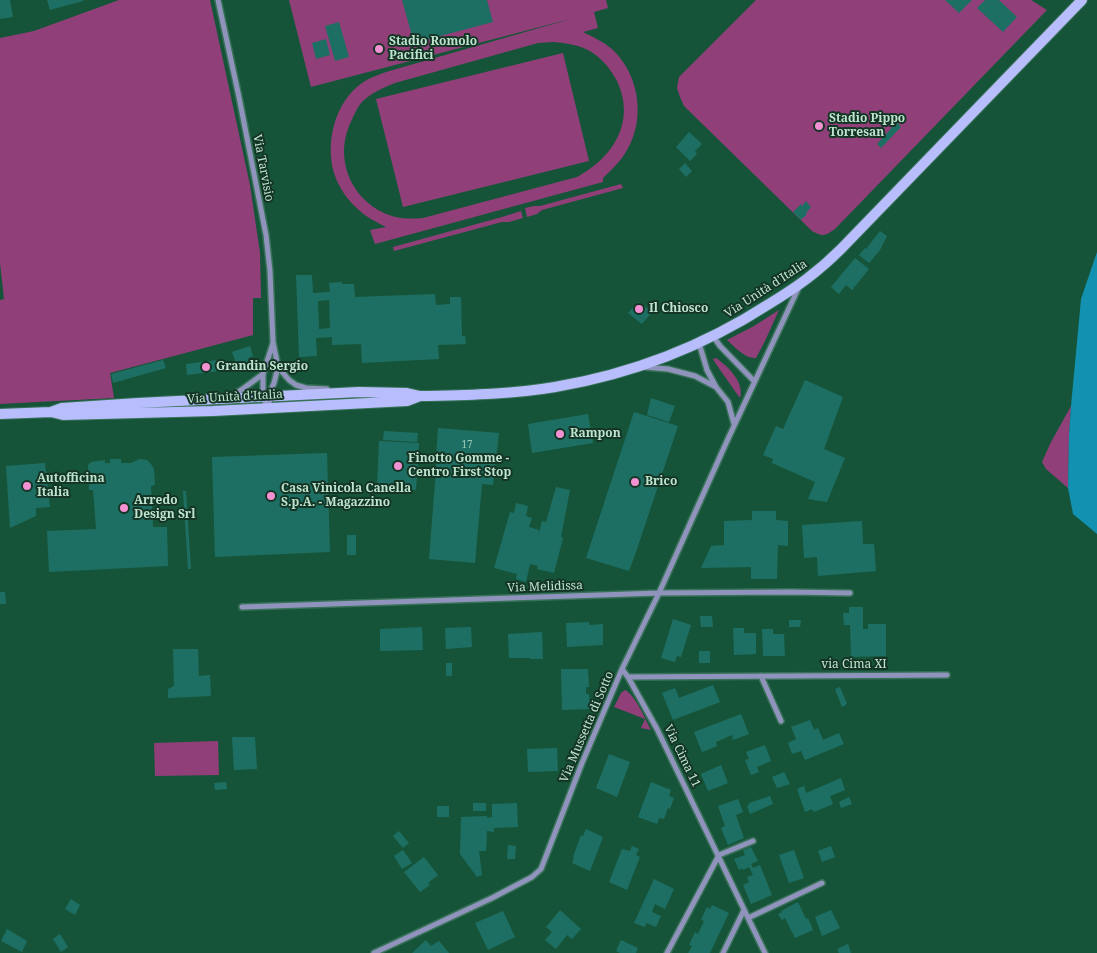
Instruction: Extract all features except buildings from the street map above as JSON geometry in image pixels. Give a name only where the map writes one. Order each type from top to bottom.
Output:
[{"type":"main road","name":"Via Unità d'Italia","points":[[51,412],[62,408],[138,403],[359,392],[408,393],[420,396],[508,392],[553,387],[594,379],[661,359],[743,321],[800,285],[818,271],[1082,0]]},
{"type":"main road","name":"Via Unità d'Italia","points":[[0,414],[51,412],[63,415],[81,415],[267,408],[408,401],[420,396]]},
{"type":"street","name":"Via Tarvisio","points":[[218,0],[237,85],[266,235],[270,271],[273,342],[278,367],[268,397],[267,408]]},
{"type":"street","name":"Via Mussetta di Sotto","points":[[374,953],[492,898],[532,877],[541,869],[622,669],[659,593],[734,424],[800,285]]},
{"type":"street","points":[[712,336],[754,381]]},
{"type":"street","name":"Via Tarvisio","points":[[263,374],[273,342]]},
{"type":"street","points":[[699,343],[707,370],[716,387],[728,402],[734,424]]},
{"type":"street","points":[[638,366],[677,371],[695,376],[716,387]]},
{"type":"street","points":[[278,367],[296,385],[306,388],[347,389],[359,392]]},
{"type":"street","points":[[263,374],[264,391],[268,397],[267,408]]},
{"type":"street","points":[[220,399],[238,393],[263,374]]},
{"type":"street","name":"Via Melidissa","points":[[242,608],[659,593],[850,593]]},
{"type":"street","name":"Via Cima 11","points":[[622,669],[661,736],[765,953]]},
{"type":"street","name":"via Cima XI","points":[[628,677],[947,675]]},
{"type":"street","points":[[761,676],[781,721]]},
{"type":"street","points":[[667,953],[719,855],[753,841]]},
{"type":"street","points":[[748,918],[822,884]]},
{"type":"street","points":[[723,953],[744,910]]},
{"type":"shaded area","points":[[119,0],[210,0],[250,185],[260,253],[261,298],[253,298],[253,335],[110,373],[114,398],[0,404],[0,300],[4,299],[0,263],[0,38],[34,31]]},
{"type":"shaded area","points":[[289,0],[606,0],[608,8],[594,12],[598,28],[583,32],[610,47],[630,73],[635,87],[638,115],[636,129],[631,142],[622,158],[603,178],[603,182],[375,244],[370,230],[386,227],[366,216],[348,199],[336,178],[332,161],[331,149],[334,123],[345,101],[353,91],[365,81],[386,72],[574,18],[311,87]],"holes":[[[538,43],[572,44],[588,50],[597,56],[605,63],[614,76],[622,96],[624,110],[618,136],[602,159],[590,169],[577,177],[423,218],[392,216],[367,202],[358,192],[346,168],[345,140],[355,112],[368,97],[395,83]]]},
{"type":"shaded area","name":"Stadio Pippo Torresan","points":[[756,0],[1031,0],[1047,10],[835,229],[821,235],[812,231],[684,106],[677,88],[679,77]]},
{"type":"shaded area","points":[[563,53],[589,161],[403,207],[376,99]]},
{"type":"shaded area","points":[[621,184],[623,188],[542,210],[537,214],[527,217],[525,208],[540,206]]},
{"type":"shaded area","points":[[521,211],[523,218],[394,251],[393,247]]},
{"type":"shaded area","points":[[779,310],[756,358],[744,355],[727,340],[754,326]]},
{"type":"shaded area","points":[[716,358],[730,370],[738,381],[741,392],[740,398],[713,359]]},
{"type":"shaded area","points":[[1071,406],[1068,488],[1046,469],[1042,462]]},
{"type":"shaded area","points":[[625,690],[636,702],[651,730],[641,728],[645,719],[614,707],[621,693]]},
{"type":"shaded area","points":[[218,741],[219,775],[155,776],[154,743]]},
{"type":"water","points":[[1097,252],[1097,534],[1073,514],[1068,488],[1069,435],[1081,299]]},
{"type":"place","name":"Stadio Romolo Pacifici","points":[[379,49]]},
{"type":"place","name":"Stadio Pippo Torresan","points":[[819,126]]},
{"type":"place","name":"Il Chiosco","points":[[639,309]]},
{"type":"place","name":"Grandin Sergio","points":[[206,367]]},
{"type":"place","name":"Rampon","points":[[560,434]]},
{"type":"place","name":"Finotto Gomme - Centro First Stop","points":[[398,466]]},
{"type":"place","name":"Brico","points":[[635,482]]},
{"type":"place","name":"Autofficina Italia","points":[[27,486]]},
{"type":"place","name":"Casa Vinicola Canella S.p.A. - Magazzino","points":[[271,496]]},
{"type":"place","name":"Arredo Design Srl","points":[[124,508]]}]
